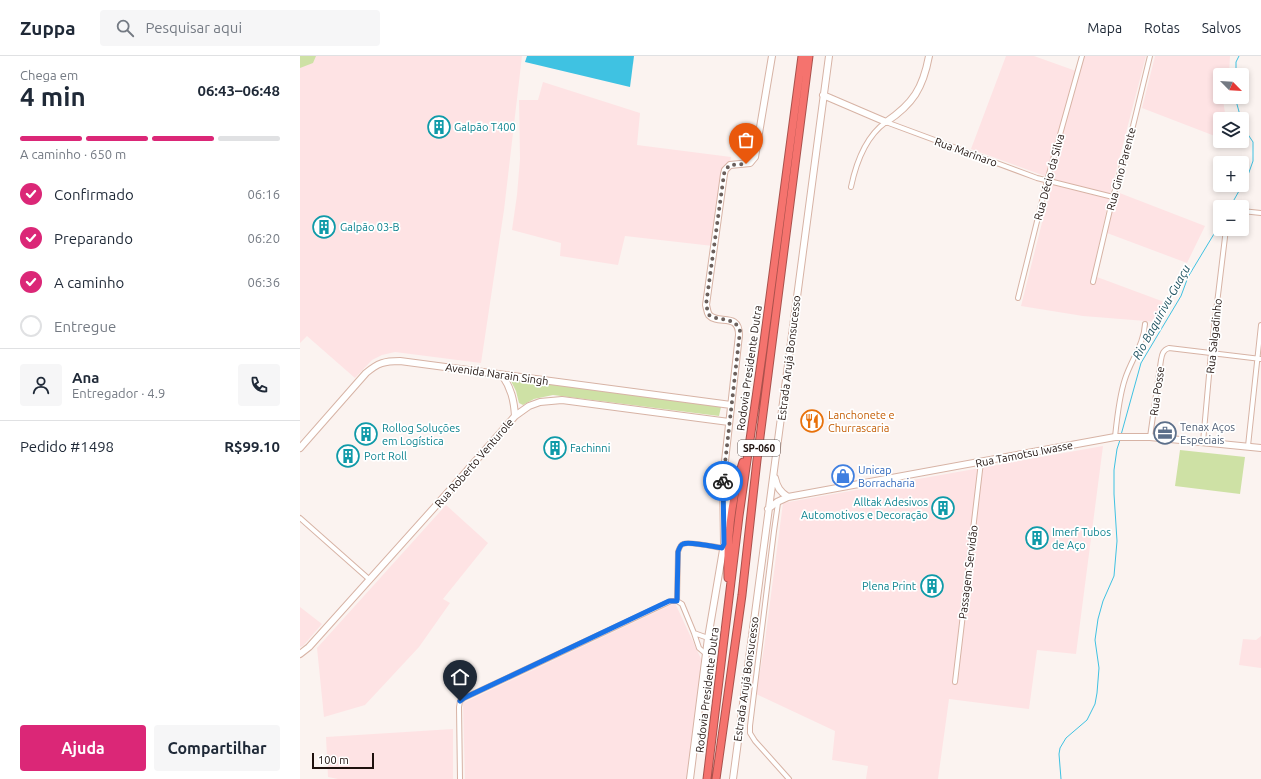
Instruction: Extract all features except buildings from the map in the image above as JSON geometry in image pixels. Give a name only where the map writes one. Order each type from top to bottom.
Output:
[{"type":"highway","name":"Rodovia Presidente Dutra","points":[[707,779],[749,440],[763,349],[802,56]]},
{"type":"highway","name":"Rodovia Presidente Dutra","points":[[716,779],[742,595],[757,460],[809,56]]},
{"type":"highway","points":[[728,600],[727,562],[735,488],[749,440]]},
{"type":"highway","points":[[723,479],[728,482],[737,480]]},
{"type":"highway","points":[[723,546],[727,562]]},
{"type":"street","points":[[690,779],[708,638],[726,528],[729,495],[723,489],[723,479],[740,331],[734,322],[709,315],[706,305],[725,170],[730,165],[750,163],[755,156],[772,56]]},
{"type":"street","name":"Estrada Arujá Bonsucesso","points":[[733,779],[828,56]]},
{"type":"street","points":[[851,187],[855,167],[860,155],[873,134],[907,106],[915,96],[924,77],[929,56]]},
{"type":"street","name":"Rua Décio da Silva","points":[[1018,298],[1047,181],[1082,56]]},
{"type":"street","name":"Rua Gino Parente","points":[[1093,282],[1113,197],[1133,126],[1150,56]]},
{"type":"street","name":"Rua Marinaro","points":[[823,95],[886,122],[1023,173],[1047,181],[1113,197]]},
{"type":"street","points":[[1249,211],[1261,213]]},
{"type":"street","name":"Rua Salgadinho","points":[[1203,442],[1211,353],[1225,236]]},
{"type":"street","points":[[1115,437],[1122,387],[1144,336],[1145,324]]},
{"type":"street","points":[[1248,446],[1259,358],[1261,325]]},
{"type":"street","name":"Rua Posse","points":[[1150,437],[1161,360],[1164,351],[1169,348],[1211,353]]},
{"type":"street","points":[[1211,353],[1259,358]]},
{"type":"street","name":"Avenida Narain Singh","points":[[300,448],[366,373],[374,366],[386,361],[400,360],[731,405]]},
{"type":"street","points":[[502,375],[509,385],[512,394],[515,416]]},
{"type":"street","name":"Rua Roberto Venturole","points":[[300,654],[309,647],[370,580],[515,416],[529,406],[540,402],[562,400],[729,422]]},
{"type":"street","name":"Rua Tamotsu Iwasse","points":[[768,509],[780,500],[788,497],[1115,437],[1150,437],[1261,448]]},
{"type":"street","name":"Passagem Servidão","points":[[955,682],[981,462]]},
{"type":"street","points":[[774,475],[777,486],[788,497]]},
{"type":"street","points":[[780,500],[778,503],[774,531],[750,733],[755,741],[789,779]]},
{"type":"street","points":[[300,518],[370,580]]},
{"type":"street","points":[[677,601],[678,552],[680,546],[688,543],[723,546]]},
{"type":"street","points":[[460,779],[459,703],[462,699],[669,601],[680,602],[683,606],[699,648],[706,654]]},
{"type":"street","points":[[694,633],[708,638]]},
{"type":"shaded area","points":[[300,56],[522,56],[504,210],[481,363],[395,352],[382,355],[372,360],[355,378],[307,336],[300,343]]},
{"type":"shaded area","points":[[1006,56],[1034,56],[1076,71],[1080,56],[1146,56],[1111,190],[1096,257],[1101,258],[1097,277],[1167,303],[1158,322],[1083,316],[1021,306],[1053,179],[971,149]]},
{"type":"shaded area","points":[[1155,56],[1230,56],[1229,68],[1213,68],[1213,104],[1224,104],[1225,112],[1213,112],[1213,135],[1142,108]]},
{"type":"shaded area","points":[[543,82],[640,113],[637,145],[731,157],[730,163],[725,169],[713,246],[625,236],[618,265],[560,256],[561,243],[512,230],[520,159],[519,100],[538,100]]},
{"type":"shaded area","points":[[1117,192],[1205,226],[1187,263],[1107,233]]},
{"type":"shaded area","points":[[1103,446],[1076,654],[1037,650],[1029,709],[949,699],[938,779],[866,779],[868,766],[832,760],[835,731],[756,694],[764,648],[783,503]]},
{"type":"shaded area","points":[[446,505],[488,543],[443,599],[450,603],[419,647],[365,705],[324,717],[317,648]]},
{"type":"shaded area","points":[[675,603],[703,663],[688,779],[465,779],[463,703]]},
{"type":"shaded area","points":[[300,607],[322,624],[303,646],[300,647]]},
{"type":"shaded area","points":[[1261,636],[1261,668],[1239,665],[1243,639],[1256,640]]},
{"type":"shaded area","points":[[453,729],[453,779],[338,779],[328,777],[326,737]]},
{"type":"green space","points":[[300,56],[316,56],[313,63],[300,68]]},
{"type":"green space","points":[[510,379],[721,407],[719,416],[553,395],[534,399],[523,405],[519,403],[516,391]]},
{"type":"green space","points":[[1180,450],[1245,457],[1240,494],[1175,486]]},
{"type":"water","points":[[527,56],[634,56],[630,87],[525,62]]},
{"type":"waterway","name":"Rio Baquirivu-Guaçu","points":[[1236,68],[1236,62],[1239,56]]},
{"type":"waterway","name":"Rio Baquirivu-Guaçu","points":[[1237,104],[1239,112]]},
{"type":"waterway","name":"Rio Baquirivu-Guaçu","points":[[1234,200],[1248,175],[1253,161],[1253,142],[1249,136]]},
{"type":"waterway","name":"Rio Baquirivu-Guaçu","points":[[1121,435],[1141,363],[1181,296],[1188,277],[1213,236]]},
{"type":"waterway","name":"Rio Baquirivu-Guaçu","points":[[1061,779],[1060,748],[1066,738],[1087,720],[1095,704],[1097,693],[1099,668],[1095,640],[1098,619],[1103,601],[1114,576],[1117,541],[1114,470],[1120,440]]},
{"type":"way so far","points":[[723,481],[740,331],[734,322],[709,315],[706,305],[725,170],[730,165],[746,164]]},
{"type":"place","name":"Galpão T400","points":[[439,127]]},
{"type":"place","name":"Galpão 03-B","points":[[324,227]]},
{"type":"place","name":"Lanchonete e Churrascaria","points":[[812,421]]},
{"type":"place","name":"Tenax Aços Especiais","points":[[1165,433]]},
{"type":"place","name":"Rollog Soluções em Logística","points":[[366,434]]},
{"type":"place","name":"Fachinni","points":[[555,448]]},
{"type":"place","name":"Port Roll","points":[[348,456]]},
{"type":"place","name":"Unicap Borracharia","points":[[843,476]]},
{"type":"place","name":"Alltak Adesivos Automotivos e Decoração","points":[[943,508]]},
{"type":"place","name":"Imerf Tubos de Aço","points":[[1037,538]]},
{"type":"place","name":"Plena Print","points":[[932,586]]},
{"type":"route","points":[[460,701],[669,601],[677,601],[678,552],[680,546],[688,543],[722,548],[724,544],[723,481]]}]
